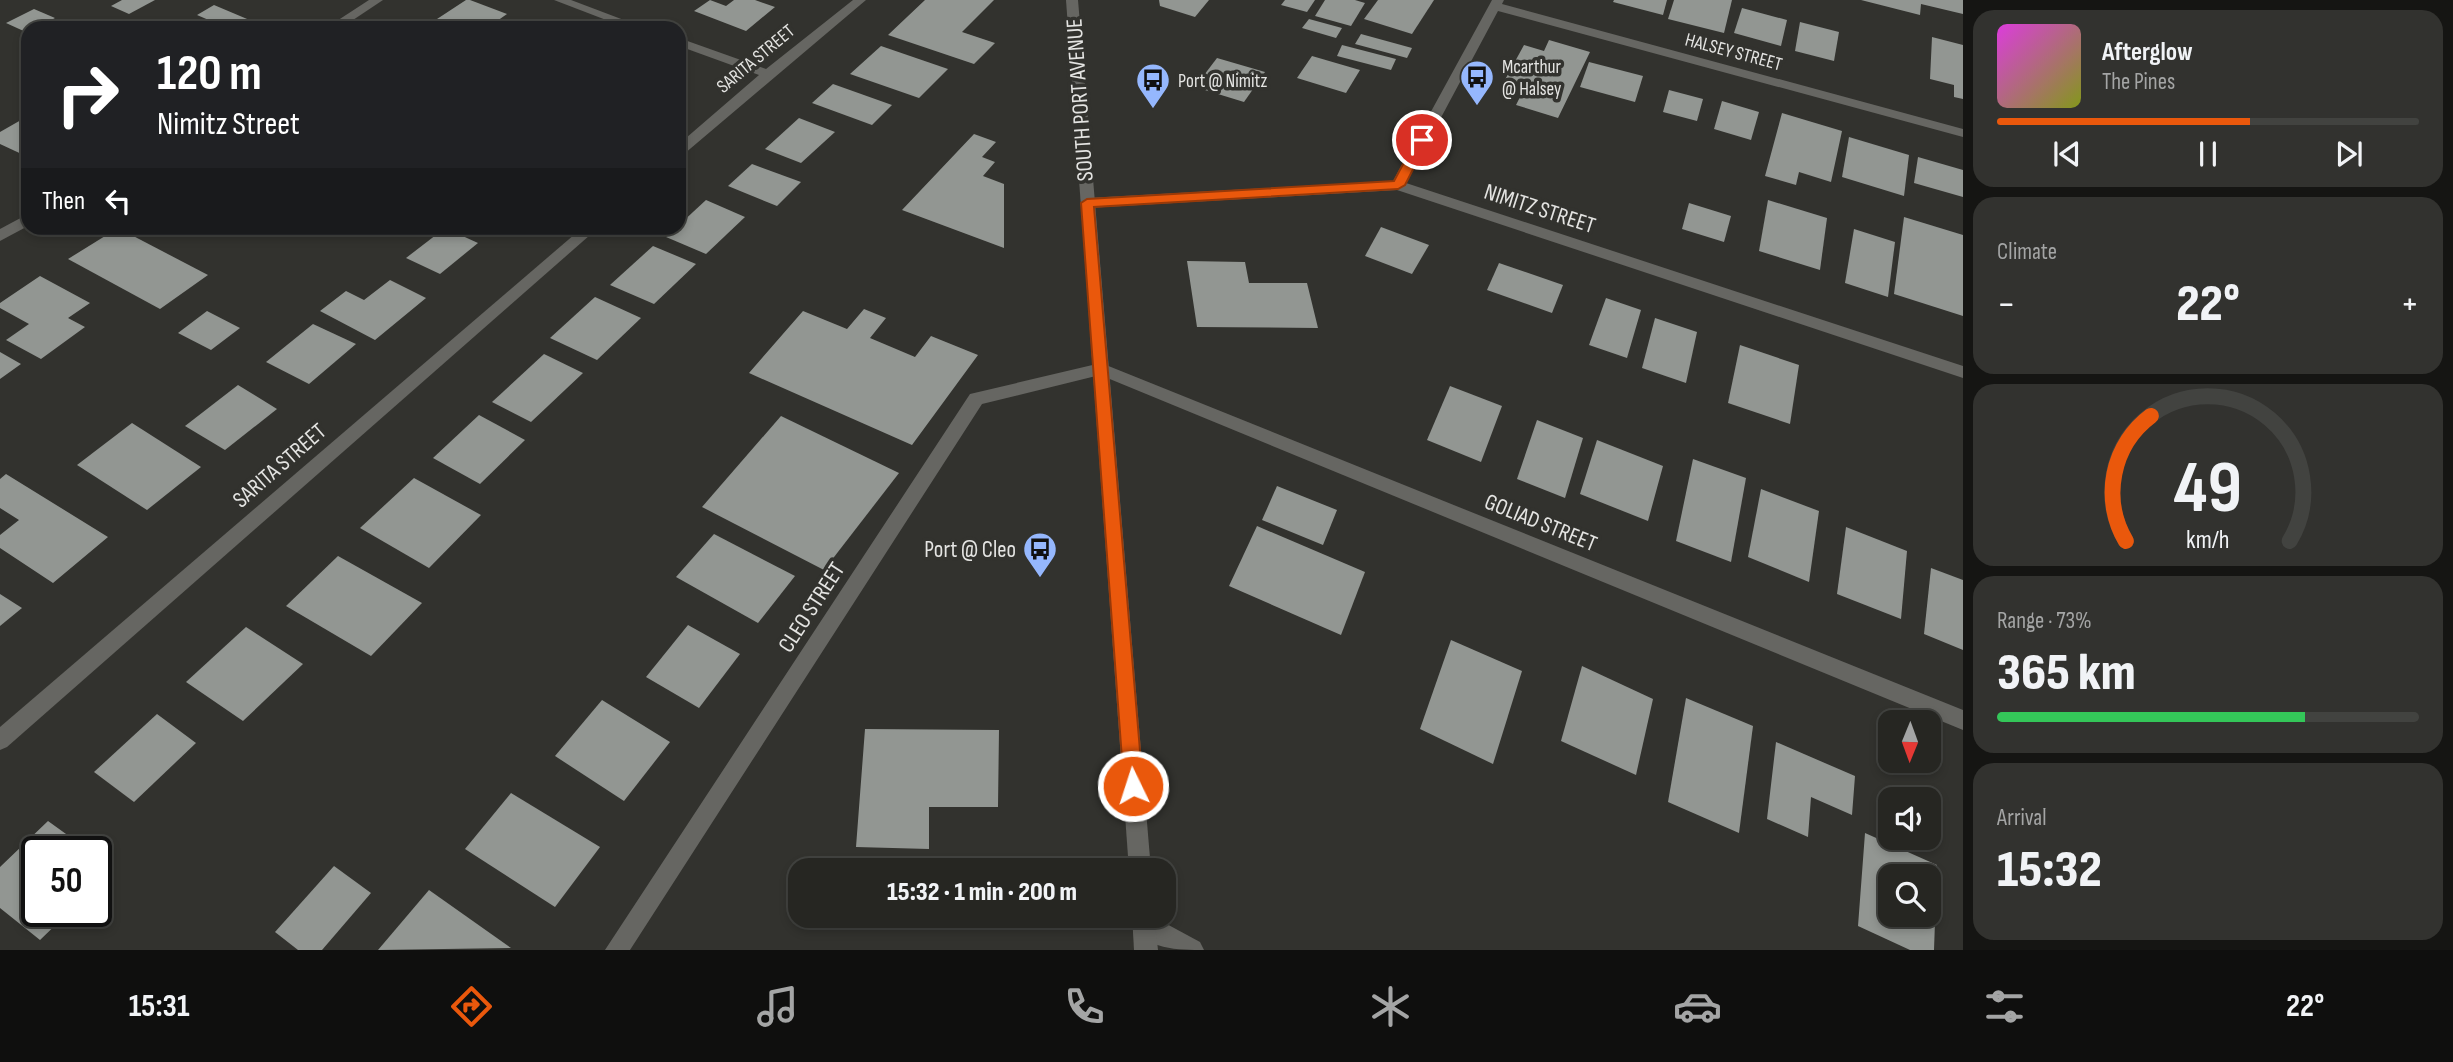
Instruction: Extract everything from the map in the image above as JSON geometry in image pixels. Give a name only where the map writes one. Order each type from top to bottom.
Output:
[{"type":"street","points":[[343,21],[377,0]]},
{"type":"street","points":[[560,0],[619,21]]},
{"type":"street","name":"SARITA STREET","points":[[686,145],[860,0]]},
{"type":"street","name":"SOUTH PORT AVENUE","points":[[1072,0],[1139,858]]},
{"type":"street","points":[[1398,185],[1496,3]]},
{"type":"street","name":"HALSEY STREET","points":[[1496,3],[1963,133]]},
{"type":"street","points":[[686,45],[768,74]]},
{"type":"street","name":"NIMITZ STREET","points":[[1087,203],[1398,185],[1963,372]]},
{"type":"street","points":[[0,236],[21,223]]},
{"type":"street","name":"SARITA STREET","points":[[0,740],[583,235]]},
{"type":"street","name":"GOLIAD STREET","points":[[1101,369],[1963,720]]},
{"type":"street","name":"CLEO STREET","points":[[617,950],[976,399],[1101,369]]},
{"type":"street","points":[[1145,928],[1146,950]]},
{"type":"street","points":[[1157,928],[1192,950]]},
{"type":"building","points":[[122,0],[155,0],[129,14],[111,6]]},
{"type":"building","points":[[466,0],[507,14],[497,21],[437,19]]},
{"type":"building","points":[[710,0],[726,6],[734,0],[755,0],[775,7],[746,31],[694,11]]},
{"type":"building","points":[[925,0],[994,0],[962,32],[995,43],[974,64],[888,35]]},
{"type":"building","points":[[1159,0],[1209,0],[1195,17],[1160,6]]},
{"type":"building","points":[[1285,0],[1315,0],[1307,12],[1281,5]]},
{"type":"building","points":[[1325,0],[1355,0],[1365,3],[1351,26],[1315,16]]},
{"type":"building","points":[[1378,0],[1434,0],[1412,34],[1364,19]]},
{"type":"building","points":[[1667,0],[1663,15],[1613,2]]},
{"type":"building","points":[[1674,0],[1732,0],[1724,33],[1668,19]]},
{"type":"building","points":[[1861,0],[1963,0],[1963,14],[1921,4],[1920,15]]},
{"type":"building","points":[[214,5],[252,21],[211,21],[197,15]]},
{"type":"building","points":[[1742,8],[1787,20],[1781,46],[1734,33]]},
{"type":"building","points":[[34,9],[55,18],[49,21],[21,21],[21,30],[6,23]]},
{"type":"building","points":[[1309,19],[1342,28],[1336,38],[1302,28]]},
{"type":"building","points":[[1800,22],[1839,32],[1834,61],[1795,51]]},
{"type":"building","points":[[1361,34],[1412,48],[1407,58],[1355,44]]},
{"type":"building","points":[[1932,37],[1963,45],[1963,99],[1954,97],[1954,85],[1930,79]]},
{"type":"building","points":[[1549,40],[1590,52],[1558,118],[1516,105],[1522,93],[1501,87],[1524,45],[1544,51]]},
{"type":"building","points":[[1342,45],[1396,59],[1391,70],[1337,56]]},
{"type":"building","points":[[881,46],[948,69],[919,98],[850,74]]},
{"type":"building","points":[[1312,56],[1360,70],[1346,93],[1297,78]]},
{"type":"building","points":[[1217,58],[1265,72],[1244,102],[1195,87]]},
{"type":"building","points":[[1589,62],[1643,76],[1635,102],[1580,87]]},
{"type":"building","points":[[833,84],[892,105],[872,125],[812,103]]},
{"type":"building","points":[[1669,90],[1703,99],[1697,121],[1663,112]]},
{"type":"building","points":[[1722,101],[1759,112],[1751,140],[1714,129]]},
{"type":"building","points":[[1782,113],[1842,131],[1831,182],[1799,172],[1796,185],[1765,176]]},
{"type":"building","points":[[799,118],[835,132],[801,163],[765,149]]},
{"type":"building","points":[[21,120],[21,154],[0,144],[0,132]]},
{"type":"building","points":[[974,134],[996,142],[982,157],[995,162],[983,176],[1004,184],[1004,248],[902,210]]},
{"type":"building","points":[[1849,137],[1909,155],[1904,196],[1842,177]]},
{"type":"building","points":[[1918,157],[1963,170],[1963,197],[1914,183]]},
{"type":"building","points":[[752,164],[801,182],[777,206],[728,186]]},
{"type":"building","points":[[706,200],[745,217],[706,254],[666,237],[686,235],[686,218]]},
{"type":"building","points":[[1768,200],[1827,218],[1820,270],[1759,251]]},
{"type":"building","points":[[1689,203],[1731,216],[1724,242],[1682,229]]},
{"type":"building","points":[[1904,217],[1963,235],[1963,316],[1894,294]]},
{"type":"building","points":[[1381,227],[1429,245],[1412,274],[1365,256]]},
{"type":"building","points":[[1854,229],[1895,242],[1888,297],[1845,283]]},
{"type":"building","points":[[107,235],[131,235],[208,275],[160,309],[68,259]]},
{"type":"building","points":[[436,235],[460,235],[478,243],[440,274],[406,258]]},
{"type":"building","points":[[653,246],[696,264],[654,304],[610,285]]},
{"type":"building","points":[[1187,261],[1245,262],[1249,283],[1307,283],[1318,328],[1197,327]]},
{"type":"building","points":[[1499,263],[1563,285],[1552,313],[1487,290]]},
{"type":"building","points":[[40,276],[90,303],[68,318],[85,327],[41,359],[6,340],[29,324],[0,308],[0,303]]},
{"type":"building","points":[[390,280],[426,298],[375,340],[320,311],[346,291],[364,300]]},
{"type":"building","points":[[595,297],[641,318],[597,360],[550,338]]},
{"type":"building","points":[[1606,298],[1641,310],[1627,358],[1589,345]]},
{"type":"building","points":[[864,309],[886,318],[870,338],[915,357],[931,336],[978,355],[912,445],[749,373],[803,311],[847,329]]},
{"type":"building","points":[[207,311],[240,328],[211,350],[178,333]]},
{"type":"building","points":[[1655,318],[1697,332],[1686,383],[1642,368]]},
{"type":"building","points":[[313,324],[356,344],[309,384],[266,362]]},
{"type":"building","points":[[1740,345],[1799,365],[1790,424],[1728,403]]},
{"type":"building","points":[[0,352],[21,364],[0,379]]},
{"type":"building","points":[[544,354],[583,373],[531,422],[492,402]]},
{"type":"building","points":[[238,385],[277,409],[225,450],[185,426]]},
{"type":"building","points":[[1450,386],[1502,406],[1481,462],[1427,440]]},
{"type":"building","points":[[479,415],[525,440],[480,484],[433,458]]},
{"type":"building","points":[[781,416],[899,473],[824,570],[702,507]]},
{"type":"building","points":[[1537,420],[1583,438],[1565,498],[1517,479]]},
{"type":"building","points":[[132,423],[201,467],[147,510],[77,465]]},
{"type":"building","points":[[1597,440],[1663,466],[1648,521],[1580,494]]},
{"type":"building","points":[[1693,459],[1746,478],[1731,562],[1676,541]]},
{"type":"building","points":[[6,474],[108,537],[53,583],[0,548],[0,535],[19,520],[0,508],[0,479]]},
{"type":"building","points":[[414,478],[481,515],[429,568],[360,528]]},
{"type":"building","points":[[1277,486],[1337,510],[1323,545],[1262,520]]},
{"type":"building","points":[[1761,489],[1819,511],[1809,582],[1748,557]]},
{"type":"building","points":[[1257,526],[1365,572],[1341,635],[1229,586]]},
{"type":"building","points":[[1846,527],[1907,551],[1901,619],[1837,594]]},
{"type":"building","points":[[714,534],[795,576],[758,623],[676,577]]},
{"type":"building","points":[[338,556],[422,603],[371,656],[286,606]]},
{"type":"building","points":[[1931,568],[1963,580],[1963,650],[1924,634]]},
{"type":"building","points":[[0,594],[22,608],[0,626]]},
{"type":"building","points":[[688,625],[740,654],[699,708],[646,677]]},
{"type":"building","points":[[246,627],[303,664],[243,721],[186,682]]},
{"type":"building","points":[[1451,640],[1522,671],[1493,764],[1420,729]]},
{"type":"building","points":[[1582,666],[1653,699],[1636,775],[1561,741]]},
{"type":"building","points":[[1686,698],[1753,726],[1739,833],[1668,802]]},
{"type":"building","points":[[602,700],[670,742],[624,801],[555,756]]},
{"type":"building","points":[[157,714],[196,743],[134,802],[94,772]]},
{"type":"building","points":[[865,729],[999,730],[998,807],[929,807],[929,849],[856,847]]},
{"type":"building","points":[[1776,742],[1855,776],[1852,815],[1811,797],[1808,837],[1767,819]]},
{"type":"building","points":[[511,793],[600,847],[555,907],[465,849]]},
{"type":"building","points":[[48,821],[69,836],[32,836]]},
{"type":"building","points":[[1865,833],[1878,839],[1878,850],[1903,850],[1935,864],[1878,864],[1878,927],[1935,927],[1934,950],[1910,950],[1858,926]]},
{"type":"building","points":[[21,847],[21,925],[0,908],[0,867]]},
{"type":"building","points":[[334,866],[371,893],[322,950],[298,950],[275,932]]},
{"type":"building","points":[[429,890],[511,948],[378,950]]},
{"type":"building","points":[[24,927],[53,927],[40,940]]},
{"type":"place","name":"Mcarthur @ Halsey","points":[[1477,107]]},
{"type":"place","name":"Port @ Nimitz","points":[[1153,110]]},
{"type":"place","name":"Port @ Cleo","points":[[1040,579]]},
{"type":"route","points":[[1133,786],[1087,203],[1398,185],[1422,140]]}]
